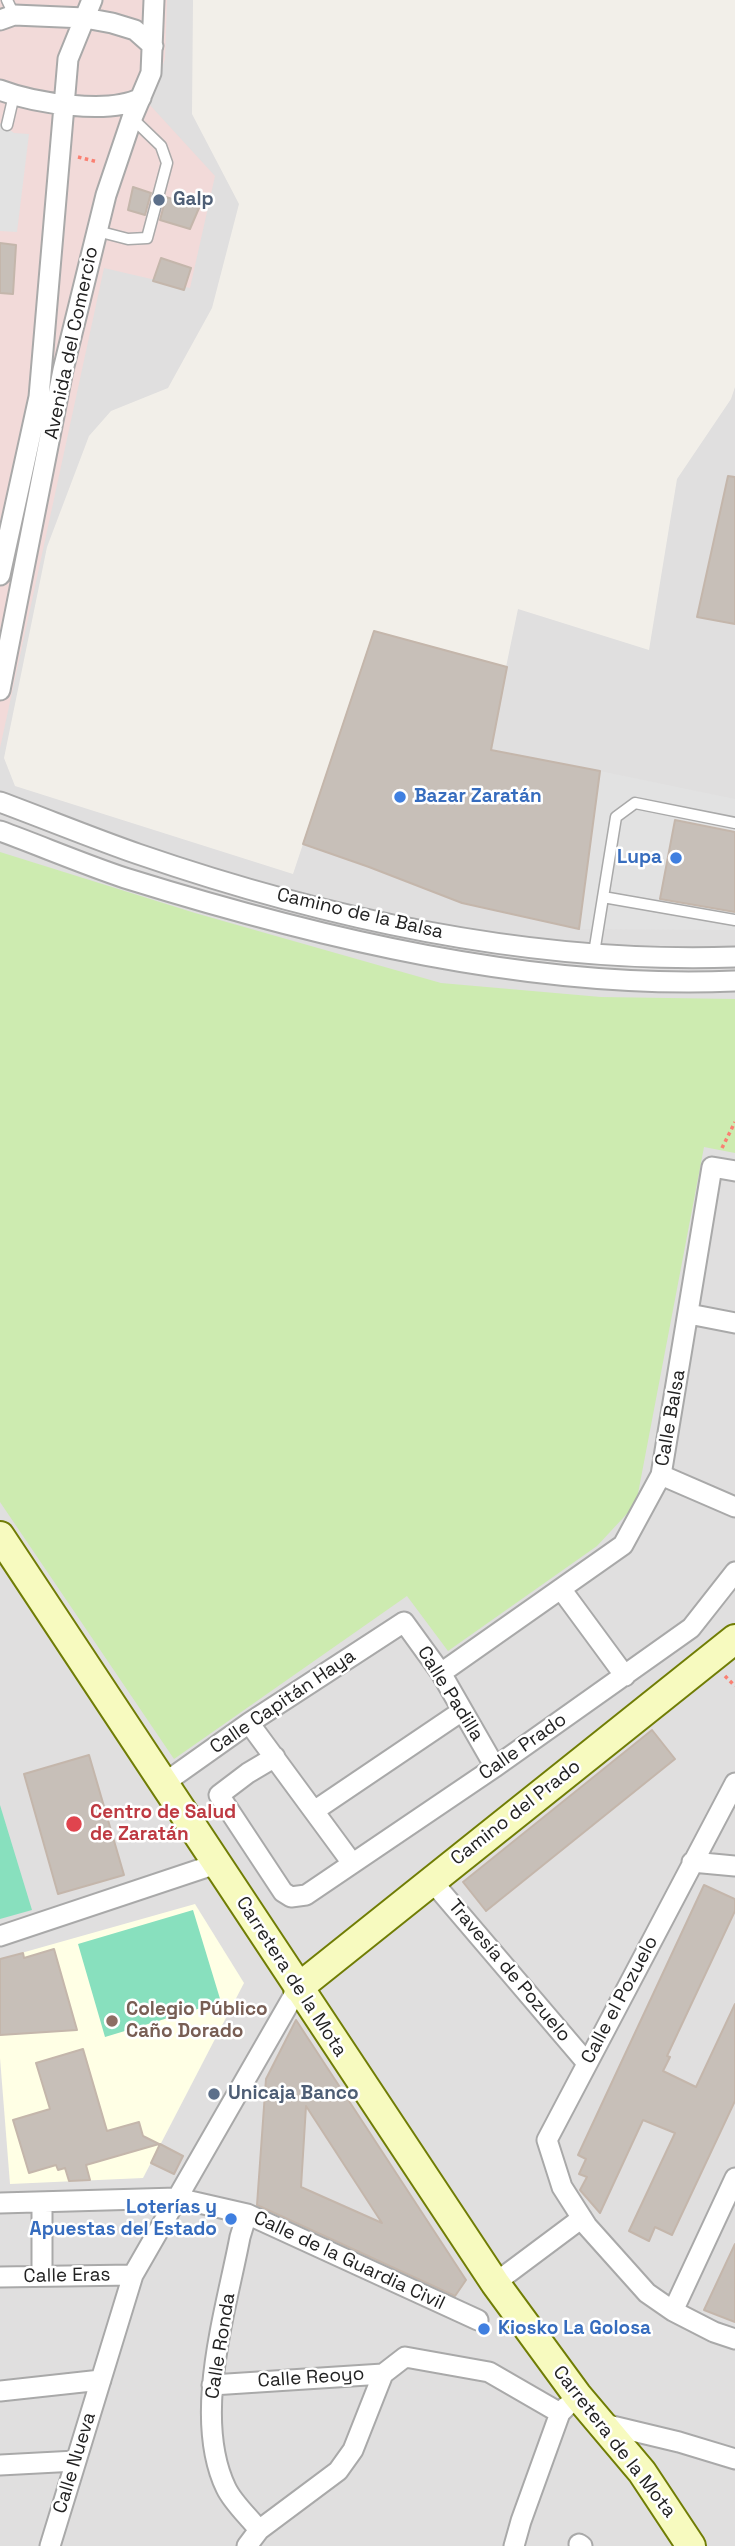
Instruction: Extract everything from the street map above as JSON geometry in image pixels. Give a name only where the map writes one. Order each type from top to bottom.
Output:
[{"type":"main road","name":"Carretera de la Mota","points":[[0,1536],[495,2283],[569,2404],[604,2424],[642,2472],[688,2544]]},
{"type":"main road","name":"Camino del Prado","points":[[298,1988],[735,1639]]},
{"type":"street","name":"Avenida del Comercio","points":[[0,690],[63,370],[97,231],[132,118],[151,73],[155,0]]},
{"type":"street","name":"Avenida del Comercio","points":[[0,575],[39,397],[68,59],[86,6]]},
{"type":"street","points":[[7,12],[86,6],[135,30],[153,47]]},
{"type":"street","points":[[7,92],[64,104],[128,104],[141,98]]},
{"type":"street","name":"Camino de la Balsa","points":[[0,802],[138,854],[261,892],[361,918],[480,940],[594,953],[696,958],[735,957]]},
{"type":"street","name":"Camino de la Balsa","points":[[0,831],[122,877],[351,940],[479,965],[570,975],[697,983],[735,981]]},
{"type":"street","points":[[712,1167],[735,1171]]},
{"type":"street","name":"Calle Balsa","points":[[440,1674],[623,1545],[661,1475],[712,1167]]},
{"type":"street","points":[[689,1314],[735,1323]]},
{"type":"street","points":[[661,1475],[735,1507]]},
{"type":"street","name":"Calle Prado","points":[[275,1757],[219,1795],[283,1892],[291,1898],[306,1895],[495,1768],[691,1628],[735,1572]]},
{"type":"street","points":[[561,1589],[625,1676]]},
{"type":"street","name":"Calle Capitán Haya","points":[[163,1784],[249,1723],[404,1622]]},
{"type":"street","name":"Calle Padilla","points":[[404,1622],[440,1674],[495,1768]]},
{"type":"street","points":[[314,1811],[463,1711]]},
{"type":"street","points":[[249,1723],[352,1863]]},
{"type":"street","name":"Calle el Pozuelo","points":[[735,1783],[547,2140],[562,2188],[582,2218],[647,2293],[673,2311],[714,2332],[735,2339]]},
{"type":"street","points":[[692,1862],[735,1866]]},
{"type":"street","points":[[0,1936],[216,1864]]},
{"type":"street","name":"Travesía de Pozuelo","points":[[431,1880],[587,2063]]},
{"type":"street","name":"Calle Nueva","points":[[50,2546],[133,2275],[298,1988]]},
{"type":"street","points":[[673,2311],[735,2178]]},
{"type":"street","name":"Calle de la Guardia Civil","points":[[0,2203],[177,2198],[247,2214],[478,2320]]},
{"type":"street","points":[[42,2202],[42,2276]]},
{"type":"street","name":"Calle Ronda","points":[[247,2214],[240,2236],[212,2385],[212,2447],[226,2490],[259,2530]]},
{"type":"street","points":[[495,2283],[582,2218]]},
{"type":"street","name":"Calle Eras","points":[[0,2277],[133,2275]]},
{"type":"street","name":"Calle Reoyo","points":[[212,2385],[383,2374],[405,2357],[489,2372],[569,2404]]},
{"type":"street","points":[[247,2546],[259,2530],[338,2471],[353,2450],[383,2374]]},
{"type":"street","name":"Calle Nueva","points":[[0,2391],[101,2380]]},
{"type":"street","points":[[514,2546],[521,2521],[569,2404]]},
{"type":"street","points":[[604,2424],[735,2459]]},
{"type":"street","points":[[0,2465],[76,2461]]},
{"type":"lane","points":[[7,92],[7,125]]},
{"type":"lane","points":[[97,231],[128,239],[147,238],[167,163],[161,145],[132,118]]},
{"type":"lane","points":[[594,953],[616,817],[635,803],[735,823]]},
{"type":"lane","points":[[603,897],[735,920]]},
{"type":"path","points":[[59,153],[116,165]]},
{"type":"path","points":[[712,1167],[735,1122]]},
{"type":"shaded area","points":[[0,0],[193,0],[192,114],[239,204],[212,308],[168,388],[111,411],[89,436],[47,547],[4,758],[15,786],[293,874],[374,631],[506,667],[518,609],[649,650],[677,479],[731,399],[735,387],[735,2546],[0,2546]]},
{"type":"shaded area","points":[[0,0],[167,0],[165,59],[149,104],[215,176],[190,288],[104,268],[0,748]]},
{"type":"shaded area","points":[[0,123],[14,133],[29,134],[17,232],[0,231]]},
{"type":"shaded area","points":[[600,771],[735,799],[735,930],[579,929]]},
{"type":"shaded area","name":"Colegio Público Caño Dorado","points":[[195,1904],[244,1983],[143,2178],[10,2184],[0,2058],[0,1959]]},
{"type":"green space","points":[[0,852],[195,913],[441,983],[601,997],[735,999],[735,1153],[704,1147],[636,1504],[597,1546],[448,1651],[407,1596],[174,1759],[0,1502]]},
{"type":"green space","points":[[0,1805],[32,1910],[0,1919]]},
{"type":"green space","points":[[193,1910],[221,2002],[105,2037],[78,1944]]},
{"type":"building","points":[[133,187],[151,193],[145,215],[128,210]]},
{"type":"building","points":[[166,197],[199,208],[190,229],[160,220]]},
{"type":"building","points":[[0,243],[16,245],[13,294],[0,293]]},
{"type":"building","points":[[161,258],[191,268],[184,290],[153,281]]},
{"type":"building","points":[[728,476],[735,477],[735,624],[697,617]]},
{"type":"building","name":"Bazar Zaratán","points":[[374,631],[507,667],[491,750],[600,771],[579,929],[462,903],[303,844]]},
{"type":"building","points":[[675,820],[735,832],[735,912],[660,899]]},
{"type":"building","points":[[652,1730],[675,1759],[486,1911],[463,1882]]},
{"type":"building","name":"Centro de Salud de Zaratán","points":[[89,1755],[124,1875],[58,1894],[24,1774]]},
{"type":"building","points":[[704,1885],[735,1899],[735,1911],[667,2056],[670,2057],[663,2071],[696,2087],[735,2004],[735,2101],[672,2235],[655,2227],[649,2241],[629,2231],[675,2133],[643,2120],[600,2213],[580,2190],[587,2177],[579,2174],[586,2159],[578,2155]]},
{"type":"building","points":[[54,1949],[77,2030],[0,2035],[0,1959],[23,1953],[24,1958]]},
{"type":"building","points":[[296,2020],[466,2280],[455,2296],[257,2205],[266,2079]],"holes":[[[306,2106],[382,2223],[301,2187]]]},
{"type":"building","points":[[83,2049],[107,2131],[139,2122],[143,2136],[159,2144],[86,2165],[90,2180],[69,2181],[65,2168],[58,2170],[56,2165],[29,2173],[13,2120],[50,2109],[36,2063]]},
{"type":"building","points":[[160,2144],[183,2156],[174,2174],[151,2163]]},
{"type":"building","points":[[735,2244],[735,2322],[704,2310]]},
{"type":"place","name":"Galp","points":[[159,200]]},
{"type":"place","name":"Bazar Zaratán","points":[[400,797]]},
{"type":"place","name":"Lupa","points":[[676,858]]},
{"type":"place","name":"Centro de Salud de Zaratán","points":[[74,1824]]},
{"type":"place","name":"Colegio Público Caño Dorado","points":[[112,2021]]},
{"type":"place","name":"Unicaja Banco","points":[[214,2094]]},
{"type":"place","name":"Loterías y Apuestas del Estado","points":[[231,2219]]},
{"type":"place","name":"Kiosko La Golosa","points":[[484,2329]]}]
